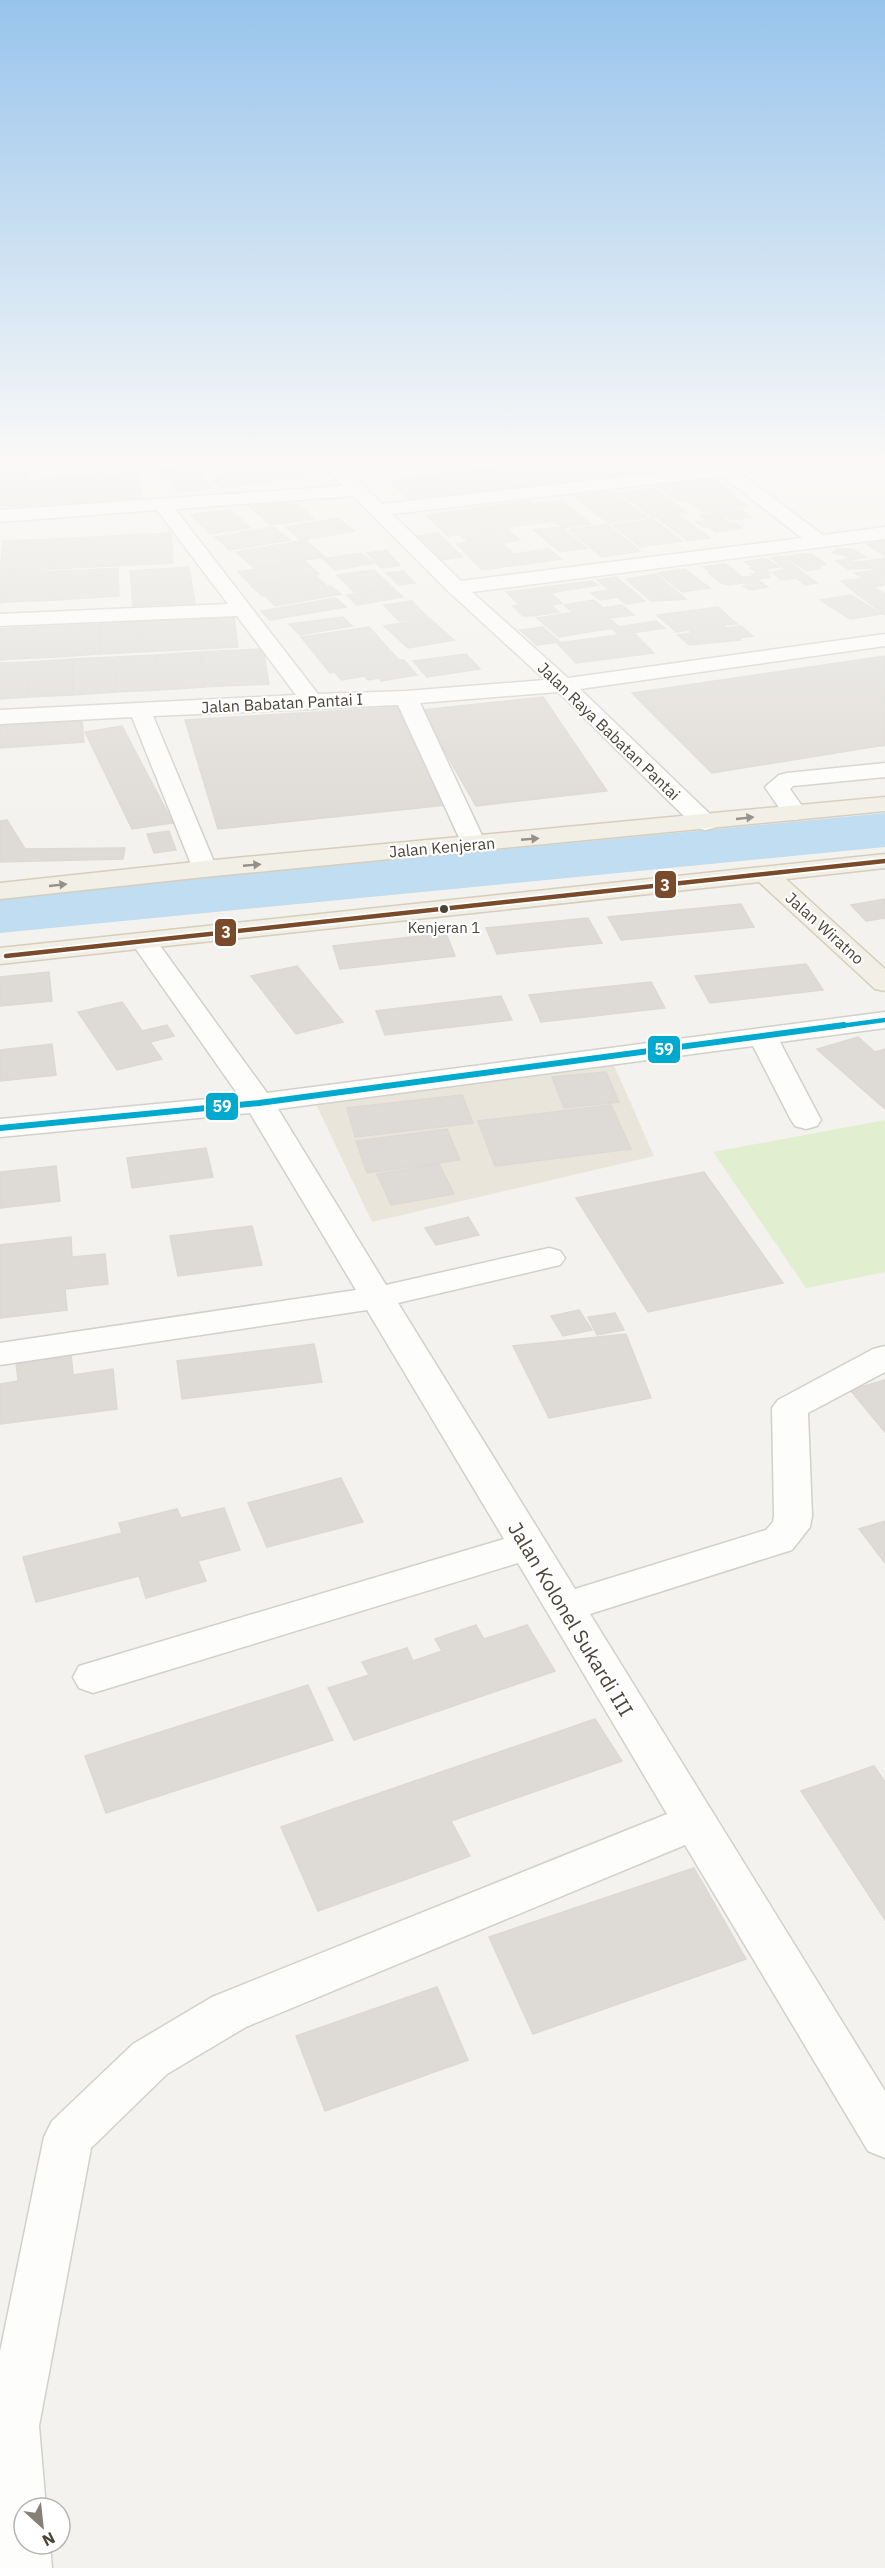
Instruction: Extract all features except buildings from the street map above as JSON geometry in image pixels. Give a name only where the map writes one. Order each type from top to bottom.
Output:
[{"type":"main road","name":"Jalan Kenjeran","points":[[0,891],[204,869],[705,823],[885,804]]},
{"type":"main road","points":[[0,956],[885,861]]},
{"type":"main road","name":"Jalan Wiratno","points":[[764,873],[885,983]]},
{"type":"street","points":[[223,585],[312,701]]},
{"type":"street","name":"Jalan Raya Babatan Pantai","points":[[453,585],[563,685],[705,823]]},
{"type":"street","points":[[456,588],[480,585]]},
{"type":"street","points":[[0,620],[242,610]]},
{"type":"street","name":"Jalan Babatan Pantai I","points":[[0,717],[406,698],[563,685],[885,640]]},
{"type":"street","points":[[406,698],[474,844]]},
{"type":"street","points":[[140,710],[204,869]]},
{"type":"street","points":[[795,813],[777,787],[787,780],[885,770]]},
{"type":"street","name":"Jalan Kolonel Sukardi III","points":[[144,942],[259,1102],[885,2135]]},
{"type":"street","points":[[0,1128],[259,1102],[885,1020]]},
{"type":"street","points":[[762,1036],[806,1120]]},
{"type":"street","points":[[0,1354],[376,1298],[549,1258]]},
{"type":"street","points":[[564,1606],[779,1540],[791,1527],[793,1516],[790,1408],[885,1358]]},
{"type":"street","points":[[93,1677],[527,1546]]},
{"type":"street","points":[[23,2568],[12,2426],[69,2137],[150,2059],[229,2012],[695,1822]]},
{"type":"shaded area","points":[[613,1063],[654,1156],[372,1222],[315,1102]]},
{"type":"green space","points":[[885,1120],[885,1272],[806,1288],[713,1152]]},
{"type":"waterway","points":[[0,915],[885,830]]},
{"type":"transit line","name":"3","points":[[6,956],[885,861]]},
{"type":"transit line","name":"59","points":[[0,1128],[259,1103],[885,1020]]},
{"type":"place","name":"Kenjeran 1","points":[[444,909]]}]
